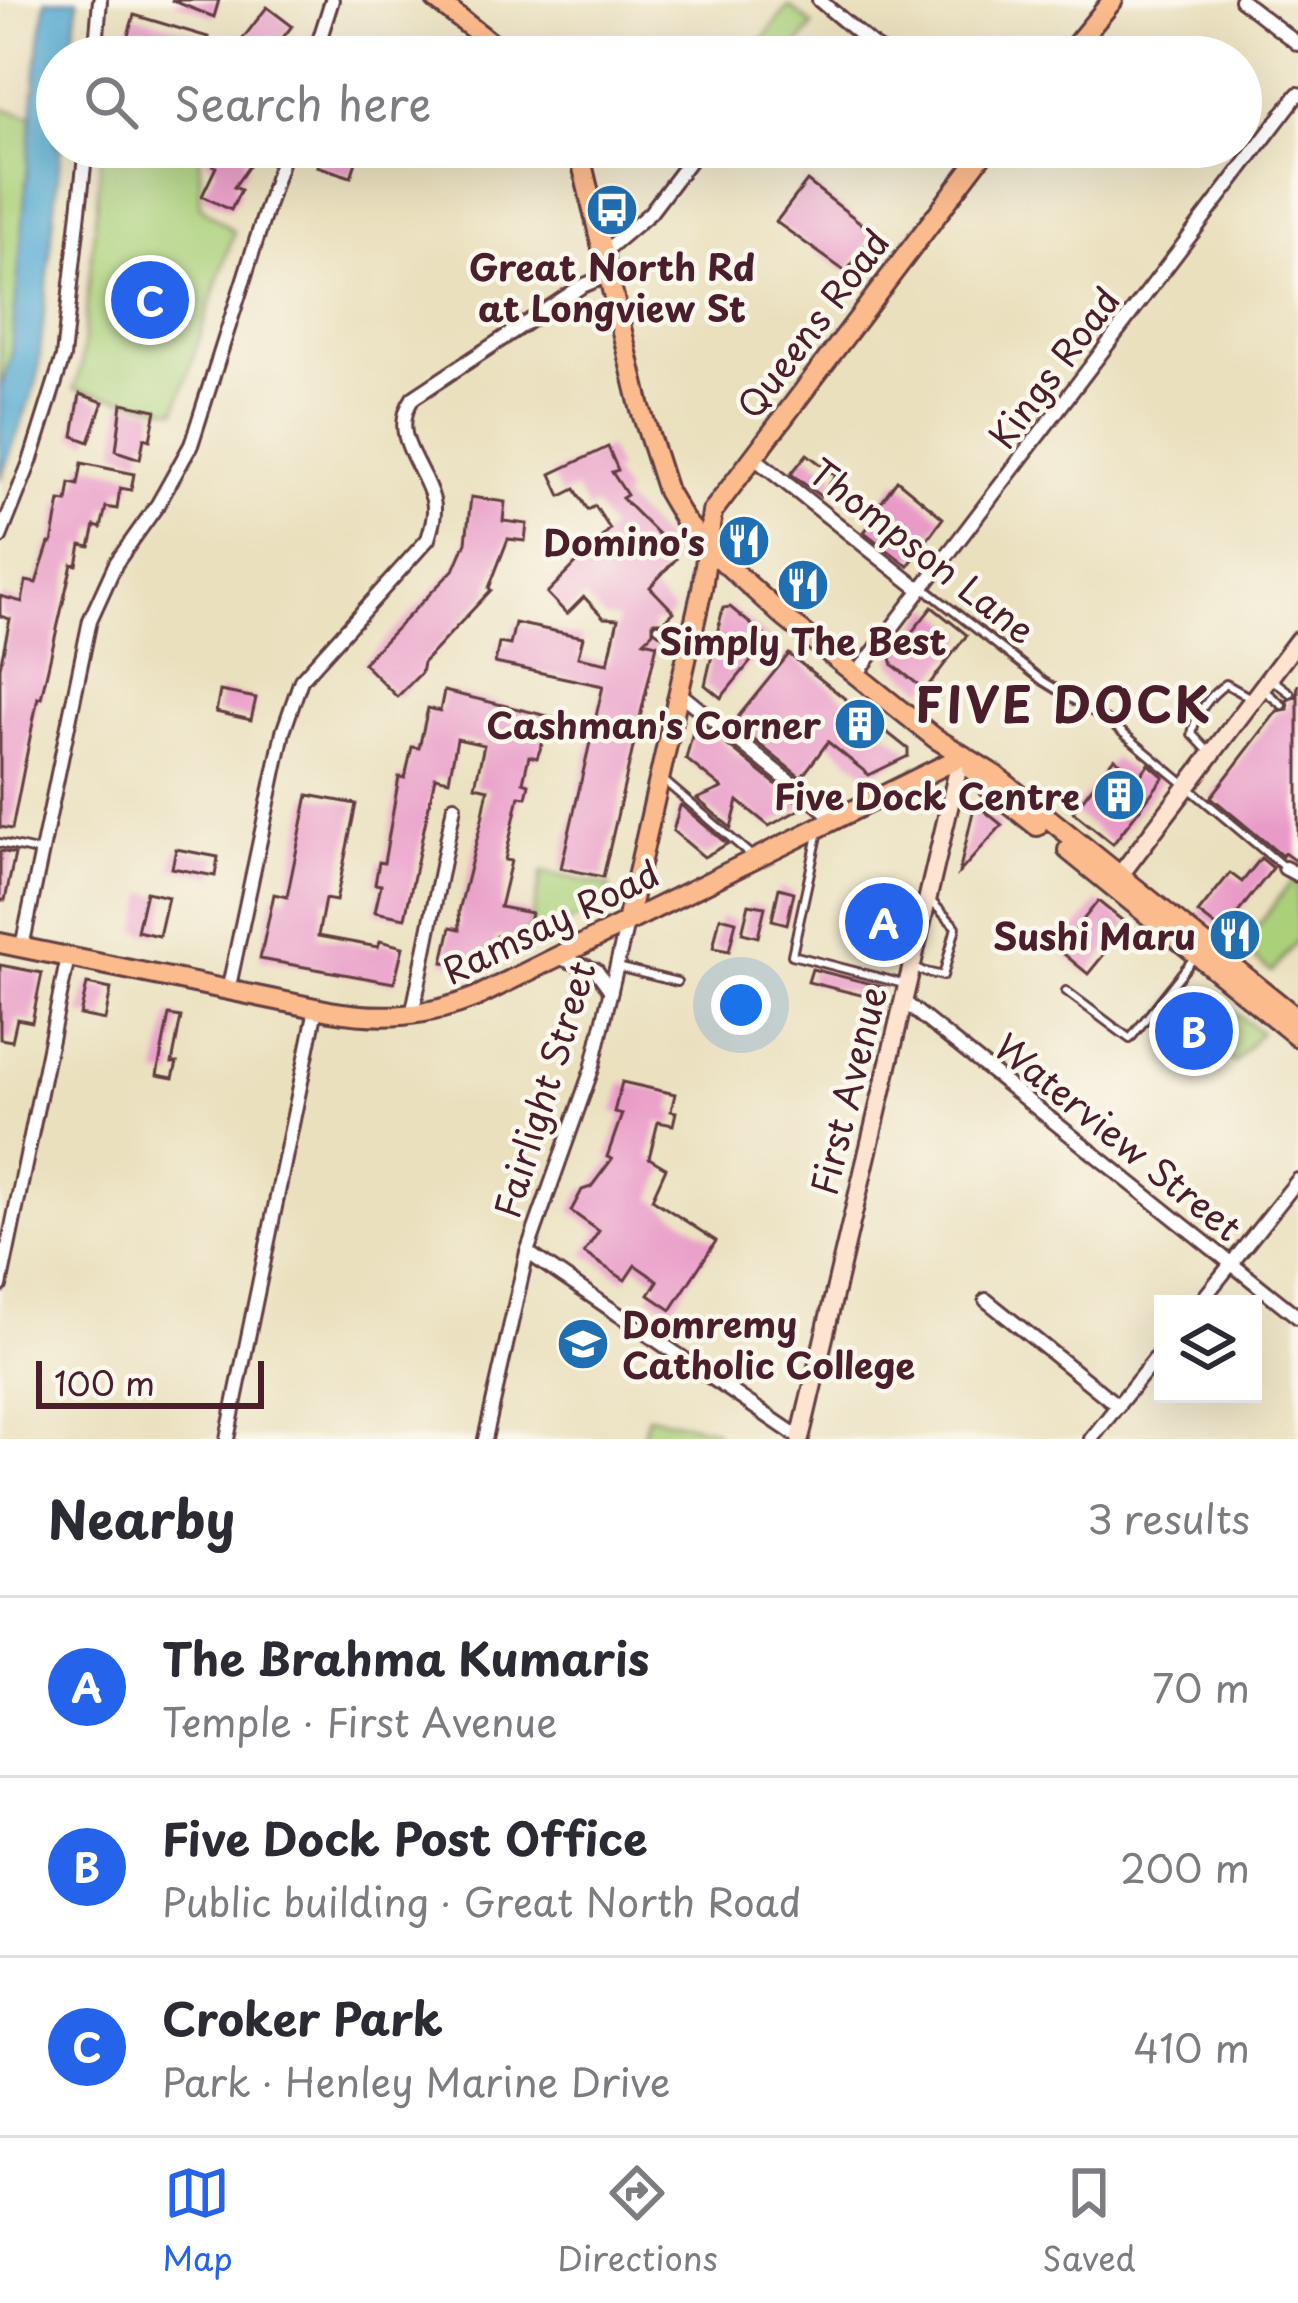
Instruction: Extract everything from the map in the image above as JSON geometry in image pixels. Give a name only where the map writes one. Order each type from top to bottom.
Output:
[{"type":"main road","points":[[436,0],[482,36]]},
{"type":"main road","points":[[1083,36],[1113,0]]},
{"type":"main road","points":[[583,168],[640,407],[667,491],[706,547],[961,757],[992,791],[1298,1019]]},
{"type":"main road","name":"Queens Road","points":[[706,547],[716,505],[972,168]]},
{"type":"main road","name":"Fairlight Street","points":[[627,922],[706,547]]},
{"type":"main road","name":"Ramsay Road","points":[[0,943],[316,1009],[412,1016],[476,997],[961,757]]},
{"type":"main road","points":[[1115,882],[1195,956],[1298,1037]]},
{"type":"street","points":[[97,36],[100,0]]},
{"type":"street","points":[[321,36],[332,0]]},
{"type":"street","points":[[819,0],[862,36]]},
{"type":"street","points":[[1240,0],[1298,44]]},
{"type":"street","name":"Kings Road","points":[[1262,142],[1298,94]]},
{"type":"street","points":[[0,537],[63,358],[84,168]]},
{"type":"street","points":[[22,947],[90,620],[116,563],[191,446],[279,168]]},
{"type":"street","points":[[604,252],[650,213],[684,168]]},
{"type":"street","name":"Kings Road","points":[[856,675],[1242,168]]},
{"type":"street","points":[[228,991],[283,732],[301,680],[428,539],[433,500],[405,439],[405,411],[413,398],[582,286],[609,275]]},
{"type":"street","name":"Thompson Lane","points":[[752,456],[924,588]]},
{"type":"street","points":[[1115,882],[1298,640]]},
{"type":"street","points":[[678,692],[827,822]]},
{"type":"street","name":"First Avenue","points":[[800,1438],[961,757]]},
{"type":"street","points":[[412,1016],[454,806]]},
{"type":"street","name":"Fairlight Street","points":[[485,1439],[527,1252],[592,1069],[627,922]]},
{"type":"street","points":[[557,956],[596,970],[611,992]]},
{"type":"street","points":[[0,1286],[68,957]]},
{"type":"street","name":"Waterview Street","points":[[906,984],[965,1051],[1298,1317]]},
{"type":"street","points":[[226,1439],[316,1009]]},
{"type":"street","points":[[1206,1295],[1298,1180]]},
{"type":"street","points":[[0,1202],[17,1206]]},
{"type":"street","points":[[527,1252],[800,1438]]},
{"type":"street","points":[[986,1300],[1118,1406]]},
{"type":"street","points":[[1098,1437],[1154,1360]]},
{"type":"lane","name":"Thompson Lane","points":[[924,588],[1043,681],[1111,723],[1292,872]]},
{"type":"lane","points":[[658,627],[670,636],[690,640]]},
{"type":"lane","points":[[1211,754],[1192,734],[1194,722],[1214,692],[1226,684],[1291,693]]},
{"type":"lane","points":[[1261,688],[1282,705]]},
{"type":"lane","points":[[659,777],[755,858]]},
{"type":"lane","points":[[827,822],[792,955],[906,984],[943,976],[956,927],[928,898]]},
{"type":"lane","points":[[0,843],[41,852]]},
{"type":"lane","points":[[1066,991],[1130,1039],[1195,956]]},
{"type":"lane","points":[[616,968],[677,982]]},
{"type":"green space","points":[[789,6],[813,25],[805,36],[765,36]]},
{"type":"green space","points":[[0,108],[33,116],[11,356],[0,390]]},
{"type":"green space","points":[[100,168],[200,168],[200,206],[234,232],[176,410],[74,389],[81,367]]},
{"type":"green space","points":[[542,872],[610,886],[603,905],[526,945]]},
{"type":"green space","points":[[1293,880],[1298,884],[1298,939],[1272,972],[1241,948]]},
{"type":"green space","points":[[1227,1006],[1260,1032],[1235,1063],[1209,1041],[1219,1027],[1214,1022]]},
{"type":"green space","points":[[648,1416],[708,1428],[715,1431],[713,1439],[642,1439]]},
{"type":"water","points":[[46,0],[78,0],[74,36],[41,36]]},
{"type":"water","points":[[36,72],[36,168],[59,168],[37,381],[0,480],[0,390],[11,356]]},
{"type":"building","points":[[171,0],[219,0],[214,17]]},
{"type":"building","points":[[267,7],[292,26],[284,36],[245,36]]},
{"type":"building","points":[[134,15],[205,36],[128,36]]},
{"type":"building","points":[[216,168],[248,168],[234,187],[241,190],[231,210],[202,196]]},
{"type":"building","points":[[323,168],[354,168],[351,177]]},
{"type":"building","points":[[807,181],[875,234],[846,272],[776,222]]},
{"type":"building","points":[[80,394],[103,402],[89,442],[73,436]]},
{"type":"building","points":[[122,403],[156,410],[150,440],[144,438],[140,459],[116,451]]},
{"type":"building","points":[[608,447],[618,470],[612,472],[627,495],[622,498],[669,545],[665,549],[676,559],[650,587],[674,612],[663,622],[653,622],[653,632],[644,641],[657,644],[603,877],[561,868],[603,686],[495,663],[499,643],[510,645],[515,623],[583,637],[578,657],[608,663],[618,619],[604,618],[584,597],[567,614],[547,593],[610,529],[595,506],[588,510],[575,489],[561,496],[551,474]]},
{"type":"building","points":[[807,454],[836,476],[820,496],[791,474]]},
{"type":"building","points":[[82,463],[134,474],[131,490],[120,488],[117,509],[106,507],[90,547],[81,545],[77,565],[72,564],[38,697],[12,829],[0,827],[0,667],[10,619],[0,616],[0,596],[22,602],[26,581],[36,583],[52,543],[60,501],[67,502],[70,483],[78,485]]},
{"type":"building","points":[[897,480],[943,518],[908,566],[864,532]]},
{"type":"building","points":[[471,497],[505,502],[503,521],[527,524],[525,541],[508,539],[491,590],[397,697],[363,663],[455,568],[466,542]]},
{"type":"building","points":[[730,607],[769,639],[721,698],[705,685],[723,608]]},
{"type":"building","points":[[932,607],[967,635],[925,690],[893,665],[891,658]]},
{"type":"building","points":[[789,654],[908,749],[908,756],[869,775],[828,742],[801,778],[733,723]]},
{"type":"building","points":[[1298,684],[1298,863],[1282,856],[1211,797],[1277,711],[1288,709],[1287,700],[1297,696]]},
{"type":"building","points":[[220,691],[256,698],[251,720],[216,712]]},
{"type":"building","points":[[444,691],[552,717],[537,758],[529,756],[523,782],[529,784],[526,797],[519,796],[505,860],[511,861],[500,907],[531,913],[525,942],[497,936],[492,961],[467,956],[465,966],[443,962],[451,927],[460,929],[459,911],[488,789],[475,786],[484,745],[457,739],[449,780],[435,777],[405,918],[375,912],[381,885],[375,884],[379,862],[384,863],[399,777],[405,778],[412,747],[419,748],[428,708],[440,711]]},
{"type":"building","points":[[696,720],[804,807],[769,826],[738,801],[731,828],[697,799],[722,788],[686,759]]},
{"type":"building","name":"Five Dock Centre","points":[[1114,758],[1139,777],[1149,764],[1164,777],[1113,844],[1073,812]]},
{"type":"building","points":[[308,795],[356,804],[336,901],[325,899],[318,936],[403,947],[394,983],[260,959],[274,894],[287,897]]},
{"type":"building","points":[[975,803],[1002,825],[959,873]]},
{"type":"building","points":[[681,805],[727,844],[704,857],[673,831]]},
{"type":"building","points":[[176,849],[218,857],[215,876],[172,868]]},
{"type":"building","points":[[0,851],[15,854],[5,900],[0,900]]},
{"type":"building","points":[[1261,858],[1273,868],[1223,932],[1198,913],[1230,873],[1242,882]]},
{"type":"building","points":[[779,888],[794,892],[787,924],[772,920]]},
{"type":"building","points":[[146,892],[168,897],[159,936],[137,931]]},
{"type":"building","points":[[1098,901],[1128,925],[1088,974],[1059,950]]},
{"type":"building","points":[[749,904],[765,907],[758,937],[742,933]]},
{"type":"building","points":[[720,917],[736,921],[729,951],[713,948]]},
{"type":"building","points":[[0,965],[42,973],[32,1022],[17,1019],[12,1041],[0,1039]]},
{"type":"building","points":[[812,969],[884,987],[881,1000],[808,982]]},
{"type":"building","points":[[87,984],[111,989],[105,1020],[80,1015]]},
{"type":"building","points":[[169,1015],[181,1017],[173,1078],[157,1075]]},
{"type":"building","points":[[622,1082],[675,1094],[673,1125],[658,1122],[649,1158],[666,1168],[652,1199],[716,1241],[671,1310],[649,1295],[658,1281],[635,1265],[625,1280],[584,1253],[599,1231],[571,1211],[582,1190],[591,1187],[612,1159],[607,1157],[622,1114],[614,1112]]},
{"type":"place","name":"Great North Rd at Longview St","points":[[612,210]]},
{"type":"place","name":"Croker Park","points":[[150,300]]},
{"type":"place","name":"Domino's","points":[[744,541]]},
{"type":"place","name":"Simply The Best","points":[[803,585]]},
{"type":"place","name":"Cashman's Corner","points":[[860,724]]},
{"type":"place","name":"Five Dock Centre","points":[[1119,795]]},
{"type":"place","name":"The Brahma Kumaris","points":[[884,922]]},
{"type":"place","name":"Sushi Maru","points":[[1235,935]]},
{"type":"place","name":"Five Dock Post Office","points":[[1194,1031]]},
{"type":"place","name":"Domremy Catholic College","points":[[583,1344]]},
{"type":"district","name":"FIVE DOCK","points":[[1064,703]]}]
